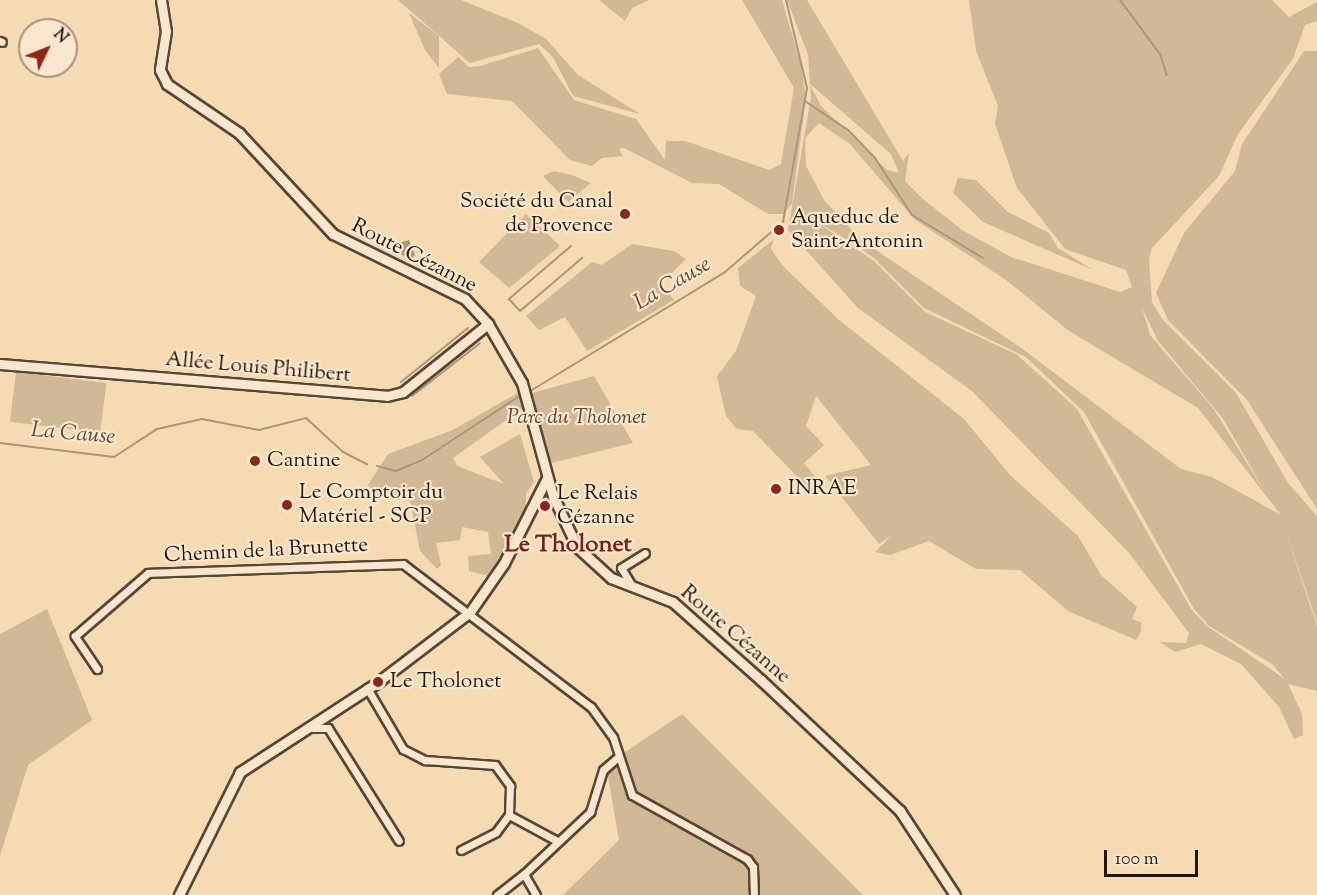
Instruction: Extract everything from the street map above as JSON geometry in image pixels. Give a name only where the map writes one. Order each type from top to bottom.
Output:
[{"type":"street","name":"Route Cézanne","points":[[161,0],[166,31],[160,70],[166,84],[245,138],[327,229],[465,299],[488,324],[526,391],[547,478],[573,543],[605,574],[678,605],[885,794],[955,895]]},
{"type":"street","name":"Allée Louis Philibert","points":[[0,364],[387,396],[403,392],[488,324]]},
{"type":"street","points":[[179,895],[228,787],[252,762],[378,682],[470,612],[501,569],[547,478]]},
{"type":"street","points":[[632,586],[621,568],[645,553]]},
{"type":"street","name":"Chemin de la Brunette","points":[[97,669],[75,636],[148,573],[396,562],[470,612]]},
{"type":"street","points":[[470,612],[591,707],[610,730],[618,757],[637,801],[750,862],[754,895]]},
{"type":"street","points":[[367,688],[412,756],[483,760],[500,768],[510,786],[509,815],[496,832],[461,850]]},
{"type":"street","points":[[301,729],[328,728],[399,841]]},
{"type":"street","points":[[497,895],[524,874],[593,807],[603,770],[618,757]]},
{"type":"street","points":[[509,815],[557,841]]},
{"type":"street","points":[[524,874],[536,895]]},
{"type":"green space","points":[[398,0],[461,0],[518,23],[546,39],[578,75],[640,114],[573,96],[553,57],[539,44],[470,63]]},
{"type":"green space","points":[[599,0],[649,0],[632,8],[625,21]]},
{"type":"green space","points":[[742,0],[782,0],[801,65],[806,97],[792,204],[783,214],[768,214],[719,184],[692,183],[624,148],[619,149],[623,156],[602,158],[592,166],[570,160],[512,101],[447,94],[439,74],[458,57],[469,67],[480,66],[538,48],[574,100],[636,119],[665,160],[666,141],[685,141],[769,170],[781,164],[794,88]]},
{"type":"green space","points":[[787,0],[807,0],[903,161],[909,153],[905,181],[923,199],[962,230],[1011,257],[1120,292],[1132,287],[1126,270],[1065,249],[1017,188],[995,124],[998,106],[976,51],[969,0],[1272,0],[1289,17],[1317,2],[1317,21],[1305,25],[1293,59],[1238,134],[1219,176],[1152,248],[1149,258],[1152,302],[1163,320],[1236,393],[1288,483],[1317,516],[1317,622],[1282,521],[1317,626],[1317,691],[1288,684],[1302,714],[1303,735],[1294,739],[1279,707],[1241,664],[1201,644],[1175,652],[1160,642],[1186,643],[1189,633],[1130,554],[973,392],[858,308],[788,230],[811,97],[810,85],[821,106],[887,170],[899,173],[891,154],[810,84],[808,55]],"holes":[[[819,123],[850,144],[914,219],[1006,280],[1069,331],[1198,408],[1281,515],[1212,477],[1181,469],[1020,347],[861,240],[824,200],[806,166],[805,138]],[[812,219],[875,259],[924,308],[1026,357],[1084,412],[1194,609],[1209,626],[1272,664],[1285,679],[1207,626],[1191,609],[1077,409],[1016,354],[925,312],[874,261]],[[1142,308],[1158,341],[1224,420],[1265,492],[1213,408],[1150,335]]]},
{"type":"green space","points":[[409,13],[439,36],[439,68],[425,50]]},
{"type":"green space","points":[[1304,51],[1317,51],[1317,509],[1247,400],[1168,320],[1156,293],[1184,233],[1235,171],[1242,144]]},
{"type":"green space","points":[[554,171],[591,183],[568,202],[543,176]]},
{"type":"green space","points":[[958,178],[976,180],[1008,212],[1049,233],[1058,248],[1093,270],[983,222],[953,193]]},
{"type":"green space","points":[[526,214],[560,246],[509,288],[479,262]]},
{"type":"green space","points":[[774,239],[771,249],[782,265],[838,319],[964,419],[1010,475],[1078,536],[1101,575],[1137,607],[1132,619],[1141,622],[1141,632],[1136,640],[1068,611],[1020,570],[976,569],[929,541],[890,555],[875,552],[892,535],[879,544],[825,476],[871,465],[816,396],[806,426],[824,445],[804,463],[821,484],[816,496],[753,431],[737,429],[726,416],[717,376],[736,351],[756,296],[740,286],[738,268]]},
{"type":"green space","points":[[632,244],[674,251],[686,259],[662,283],[674,300],[587,351],[565,317],[539,330],[526,316],[592,262],[602,265]]},
{"type":"green space","points":[[16,372],[106,383],[100,433],[10,422]]},
{"type":"green space","name":"Parc du Tholonet","points":[[594,376],[633,443],[551,463],[532,393]]},
{"type":"green space","points":[[521,391],[527,405],[453,458],[457,466],[504,484],[480,457],[520,434],[534,482],[526,494],[526,514],[488,576],[469,571],[468,556],[491,554],[488,532],[462,527],[460,540],[436,543],[441,565],[437,569],[420,551],[410,501],[380,498],[368,485],[388,454],[453,430]]},
{"type":"green space","points":[[47,609],[92,720],[28,765],[0,856],[0,634]]},
{"type":"green space","points":[[682,714],[863,895],[563,895],[619,840],[606,765]]},
{"type":"shaded area","points":[[409,240],[415,255],[411,260],[387,246]]},
{"type":"waterway","name":"La Cause","points":[[527,393],[725,272],[783,222],[807,88],[786,0]]},
{"type":"waterway","points":[[1120,0],[1160,54],[1167,75]]},
{"type":"waterway","points":[[805,101],[848,130],[875,158],[912,215],[983,258]]},
{"type":"waterway","points":[[571,246],[509,299],[520,311],[582,258]]},
{"type":"waterway","points":[[401,382],[468,328]]},
{"type":"waterway","points":[[412,396],[480,343]]},
{"type":"waterway","name":"La Cause","points":[[377,466],[396,471],[422,460],[521,395]]},
{"type":"waterway","name":"La Cause","points":[[0,443],[114,457],[157,429],[202,419],[259,430],[306,418],[343,452],[367,464]]},
{"type":"place","name":"Société du Canal de Provence","points":[[625,214]]},
{"type":"place","name":"Aqueduc de Saint-Antonin","points":[[779,230]]},
{"type":"place","name":"Cantine","points":[[255,461]]},
{"type":"place","name":"INRAE","points":[[776,489]]},
{"type":"place","name":"Le Comptoir du Matériel - SCP","points":[[287,505]]},
{"type":"place","name":"Le Relais Cézanne","points":[[545,506]]},
{"type":"place","name":"Le Tholonet","points":[[378,682]]},
{"type":"district","name":"Le Tholonet","points":[[568,546]]}]
